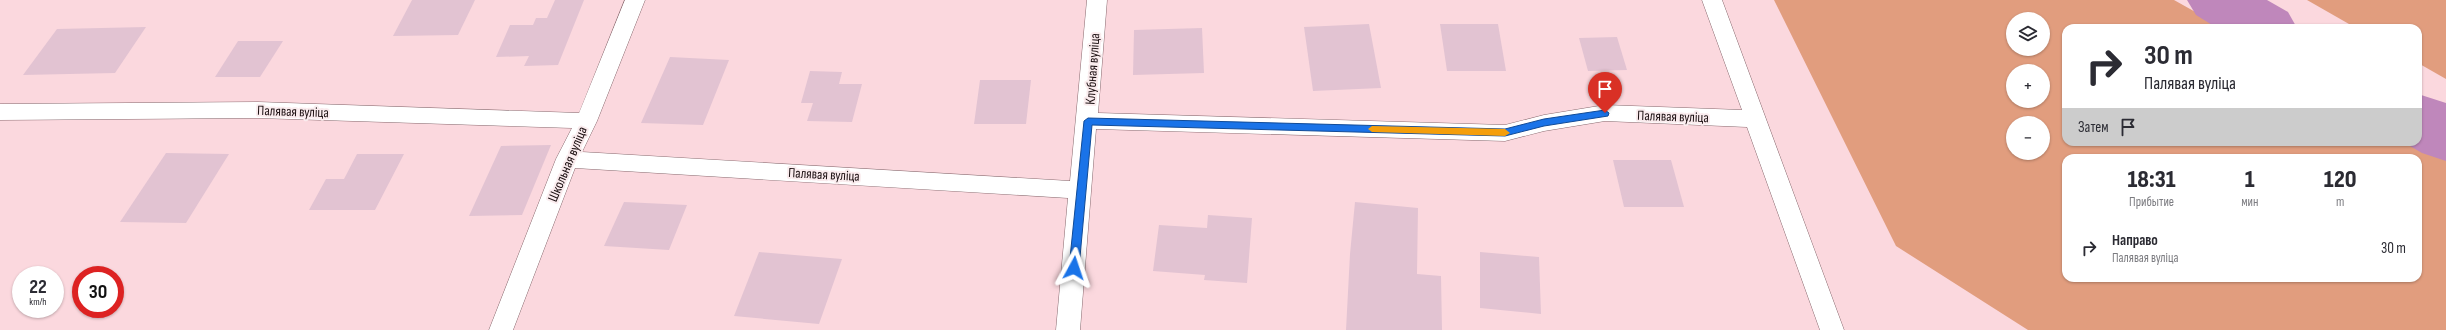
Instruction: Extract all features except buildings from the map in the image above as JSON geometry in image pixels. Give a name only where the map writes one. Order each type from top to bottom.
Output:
[{"type":"street","name":"Школьная вуліца","points":[[501,330],[567,159],[586,121],[635,0]]},
{"type":"street","name":"Клубная вуліца","points":[[1068,330],[1082,190],[1097,0]]},
{"type":"street","points":[[1712,0],[1757,119],[1832,330]]},
{"type":"street","name":"Палявая вуліца","points":[[0,112],[258,110],[586,121]]},
{"type":"street","name":"Палявая вуліца","points":[[1088,121],[1505,133],[1544,123],[1605,113],[1757,119]]},
{"type":"street","name":"Палявая вуліца","points":[[567,159],[1082,190]]},
{"type":"shaded area","points":[[1774,0],[2174,0],[2217,24],[2062,24],[2062,146],[2422,146],[2422,139],[2446,153],[2446,330],[2028,330],[1896,246]]},
{"type":"shaded area","points":[[2307,0],[2446,0],[2446,79],[2422,65],[2422,24],[2349,24]]},
{"type":"waterway","points":[[2218,0],[2258,24]]},
{"type":"waterway","points":[[2422,121],[2446,135]]},
{"type":"slow traffic","points":[[1372,129],[1505,133]]},
{"type":"route","points":[[1074,268],[1088,121],[1505,133],[1544,123],[1605,113]]}]
